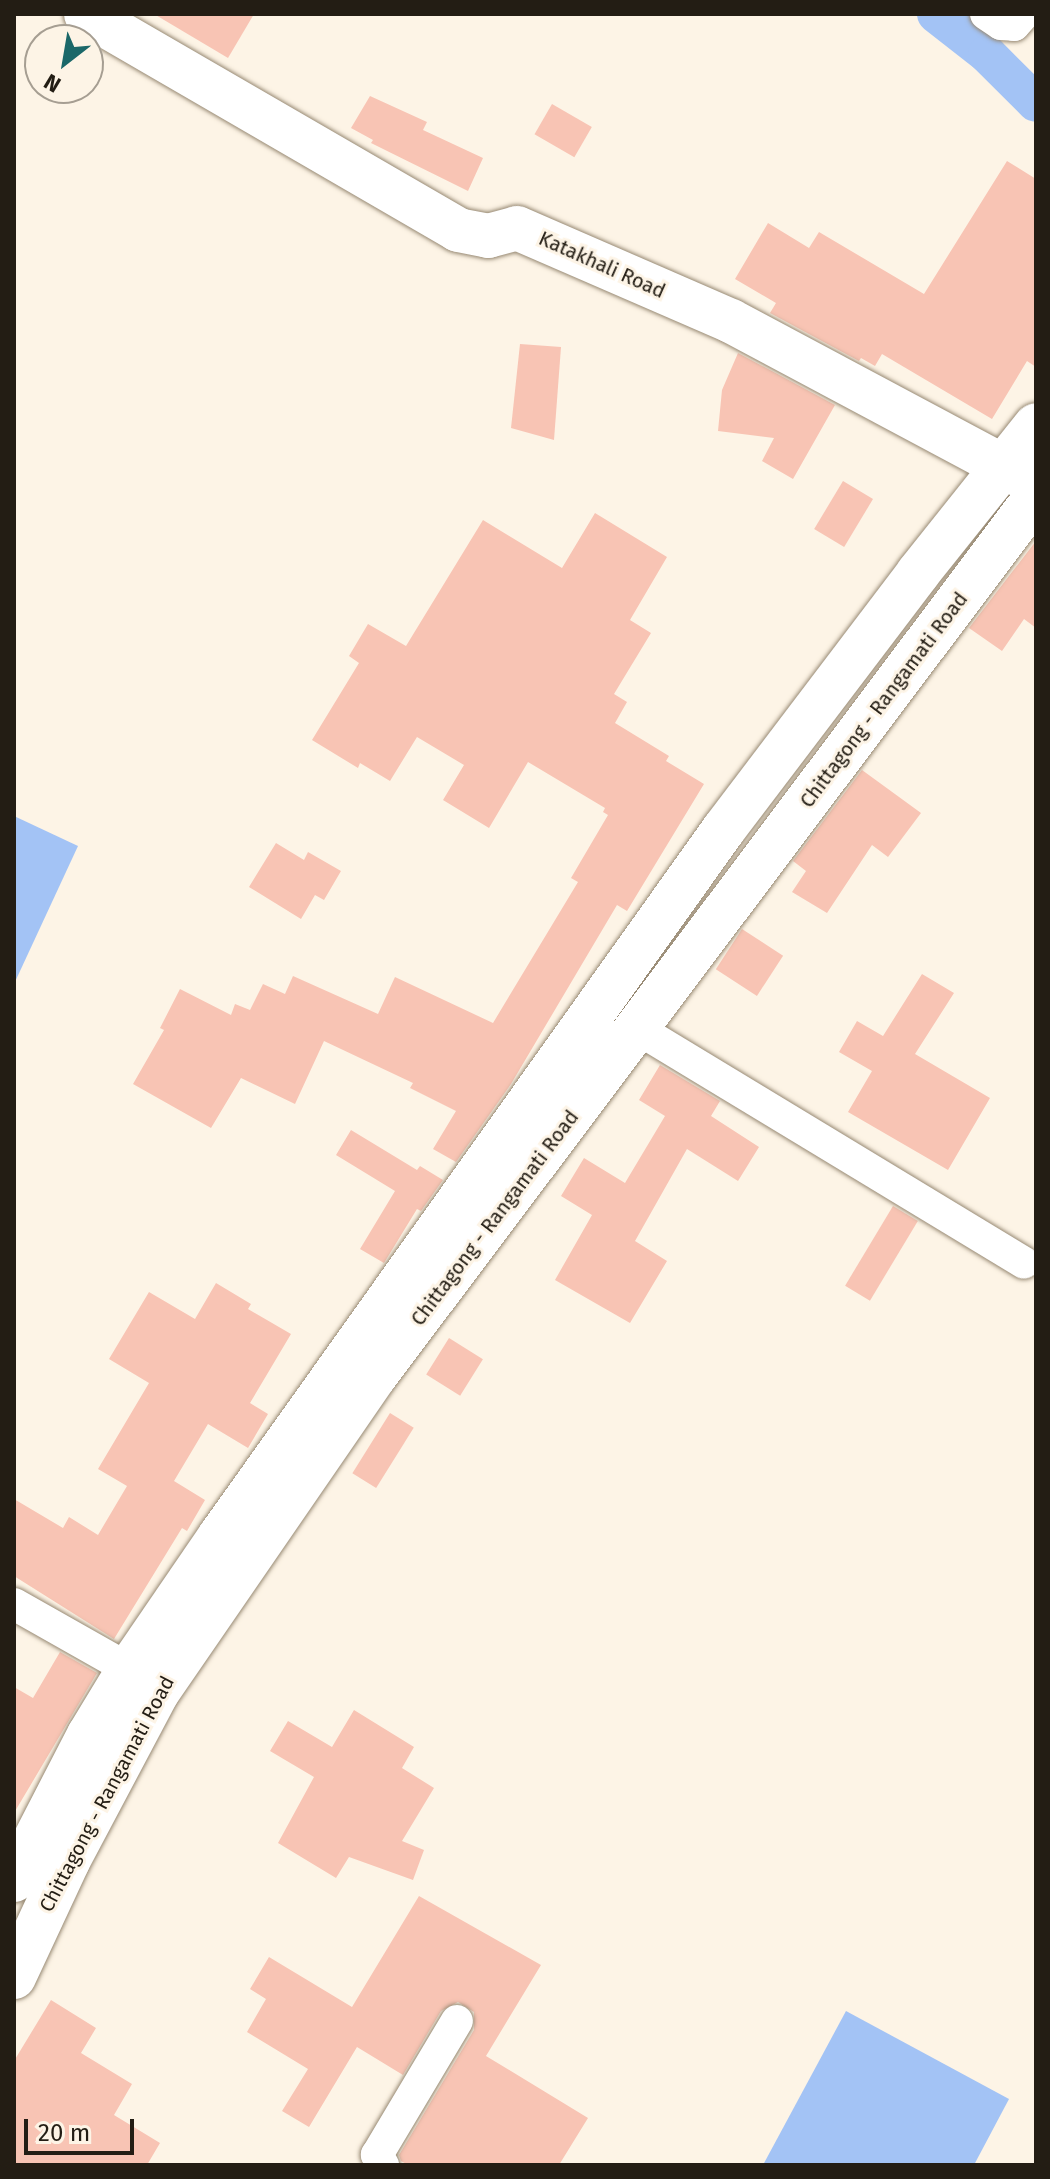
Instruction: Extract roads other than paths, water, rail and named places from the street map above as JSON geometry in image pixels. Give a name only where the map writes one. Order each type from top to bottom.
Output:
[{"type":"main road","name":"Katakhali Road","points":[[86,14],[458,230],[488,236],[517,228],[731,321],[1019,476]]},
{"type":"main road","name":"Chittagong - Rangamati Road","points":[[14,1880],[89,1735],[129,1669],[724,829],[1019,476],[1036,425]]},
{"type":"main road","name":"Chittagong - Rangamati Road","points":[[14,1977],[68,1861],[157,1693],[375,1376],[1036,497]]},
{"type":"street","points":[[986,14],[1001,24],[1014,25],[1024,14]]},
{"type":"street","points":[[638,1029],[1024,1263]]},
{"type":"street","points":[[14,1604],[129,1669]]},
{"type":"street","points":[[383,2165],[377,2155],[457,2021]]},
{"type":"water","points":[[14,816],[78,846],[14,984]]},
{"type":"water","points":[[846,2011],[1009,2099],[974,2165],[763,2165]]},
{"type":"waterway","points":[[936,14],[987,54],[1036,103]]}]
